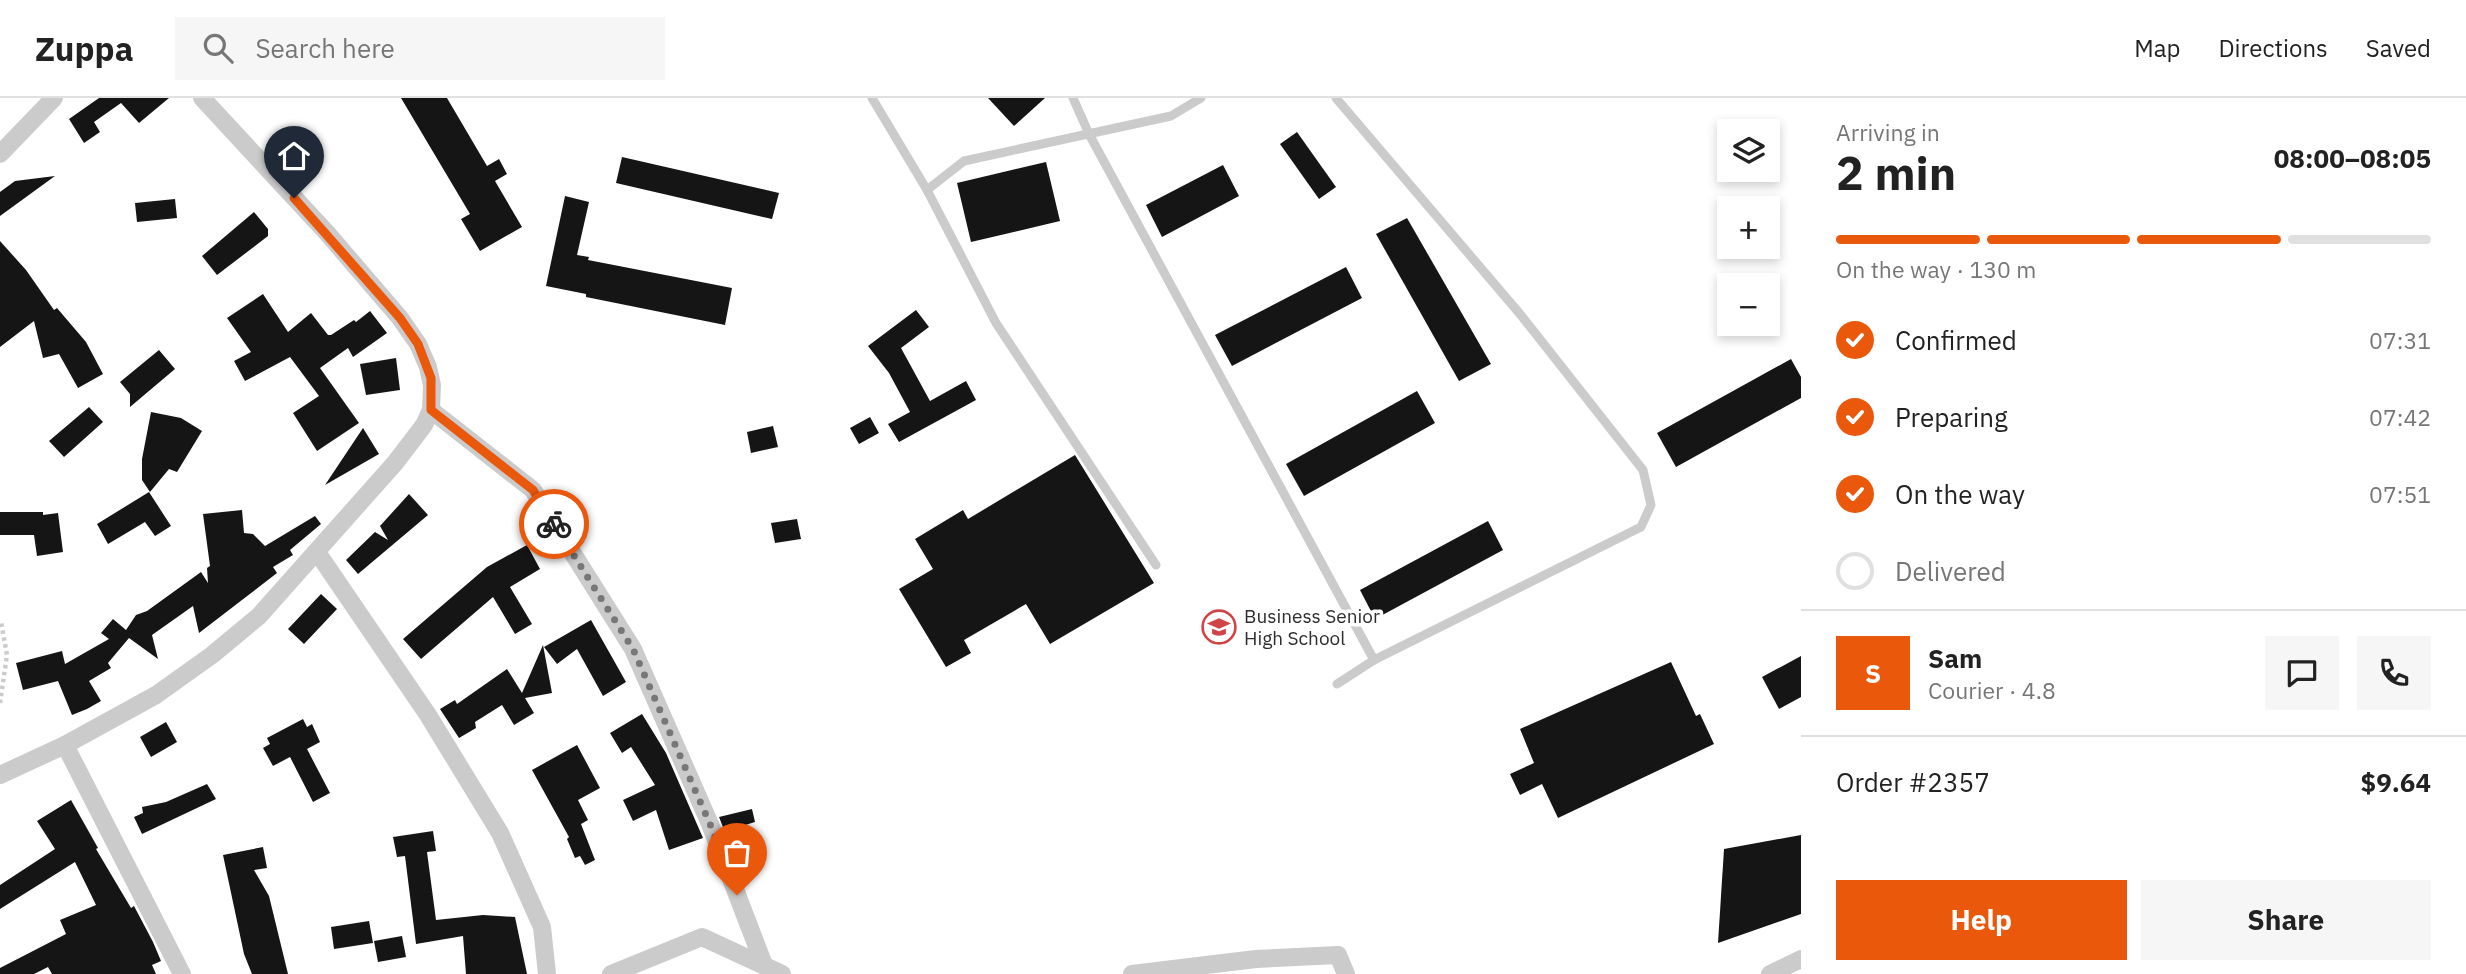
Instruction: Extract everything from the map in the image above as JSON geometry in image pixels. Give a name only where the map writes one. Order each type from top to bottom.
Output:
[{"type":"street","points":[[0,154],[54,98]]},
{"type":"street","points":[[0,775],[65,745],[156,695],[212,655],[259,616],[395,463],[424,425],[431,410],[433,392],[428,367],[418,344],[400,318],[327,233],[202,98]]},
{"type":"street","points":[[431,410],[533,490],[633,649],[710,824],[764,965]]},
{"type":"street","points":[[317,552],[428,715],[500,833],[542,927],[547,974]]},
{"type":"street","points":[[65,745],[182,974]]},
{"type":"street","points":[[611,974],[702,937],[782,974]]},
{"type":"street","points":[[1132,974],[1256,959],[1338,955],[1346,974]]},
{"type":"street","points":[[1770,974],[1801,958]]},
{"type":"lane","points":[[872,98],[927,190],[996,323],[1156,565]]},
{"type":"lane","points":[[1073,98],[1089,134],[1374,660]]},
{"type":"lane","points":[[927,190],[964,161],[1171,116],[1201,98]]},
{"type":"lane","points":[[1336,98],[1520,314],[1643,470],[1651,505],[1641,527],[1374,660],[1337,684]]},
{"type":"path","points":[[0,702],[8,655],[1,622]]},
{"type":"building","points":[[99,98],[169,98],[139,123],[121,103],[94,122],[100,132],[84,143],[69,119]]},
{"type":"building","points":[[401,98],[447,98],[487,166],[499,159],[507,174],[495,181],[522,227],[480,251],[461,219],[470,214]]},
{"type":"building","points":[[988,98],[1045,98],[1014,126]]},
{"type":"building","points":[[1297,132],[1336,187],[1319,199],[1280,144]]},
{"type":"building","points":[[622,157],[779,193],[772,219],[616,183]]},
{"type":"building","points":[[1046,162],[1060,221],[971,242],[957,183]]},
{"type":"building","points":[[1223,165],[1239,196],[1162,237],[1146,205]]},
{"type":"building","points":[[55,176],[0,216],[0,192],[15,181]]},
{"type":"building","points":[[565,196],[589,202],[577,255],[589,257],[588,260],[732,288],[725,325],[586,297],[586,294],[546,286]]},
{"type":"building","points":[[175,199],[177,218],[137,222],[135,203]]},
{"type":"building","points":[[254,212],[268,229],[268,236],[217,275],[202,256]]},
{"type":"building","points":[[1407,218],[1491,364],[1459,381],[1376,234]]},
{"type":"building","points":[[0,241],[26,270],[54,310],[57,308],[86,342],[103,374],[78,388],[59,354],[43,358],[34,321],[0,347]]},
{"type":"building","points":[[1346,267],[1362,298],[1232,366],[1215,335]]},
{"type":"building","points":[[263,294],[288,332],[311,313],[328,335],[331,335],[370,311],[387,333],[353,357],[348,348],[320,368],[359,423],[317,451],[293,413],[319,396],[290,357],[245,381],[234,361],[251,352],[227,318]]},
{"type":"building","points":[[916,310],[929,327],[901,348],[930,401],[966,381],[976,400],[899,442],[888,424],[910,412],[889,373],[868,346]]},
{"type":"building","points":[[159,350],[175,369],[130,407],[130,394],[120,382]]},
{"type":"building","points":[[396,358],[400,390],[366,395],[360,364]]},
{"type":"building","points":[[1791,359],[1801,377],[1801,398],[1676,467],[1657,433]]},
{"type":"building","points":[[1417,391],[1435,423],[1304,496],[1286,464]]},
{"type":"building","points":[[89,407],[103,422],[64,457],[49,441]]},
{"type":"building","points":[[151,412],[181,418],[202,431],[177,472],[169,469],[150,492],[142,480],[142,459]]},
{"type":"building","points":[[870,417],[879,433],[859,444],[850,428]]},
{"type":"building","points":[[773,426],[778,447],[751,453],[747,432]]},
{"type":"building","points":[[363,428],[379,454],[325,485]]},
{"type":"building","points":[[1075,455],[1154,583],[1050,644],[1026,604],[964,640],[971,653],[946,667],[899,589],[933,569],[915,539],[963,510],[968,519]]},
{"type":"building","points":[[149,492],[171,526],[155,536],[145,522],[108,544],[97,524]]},
{"type":"building","points":[[409,494],[428,515],[358,574],[346,560],[375,532],[388,540],[380,526]]},
{"type":"building","points":[[242,510],[244,533],[253,534],[265,546],[315,516],[321,524],[290,550],[293,555],[273,567],[277,573],[199,633],[193,606],[152,635],[158,659],[129,638],[108,663],[111,668],[89,681],[101,701],[87,709],[72,715],[58,681],[23,690],[16,663],[62,651],[65,664],[109,639],[101,633],[113,619],[126,630],[136,615],[147,611],[201,572],[208,583],[207,568],[210,566],[203,514]]},
{"type":"building","points":[[0,512],[43,512],[43,515],[58,513],[63,552],[37,556],[34,535],[0,535]]},
{"type":"building","points":[[797,519],[801,539],[775,543],[771,523]]},
{"type":"building","points":[[1488,521],[1503,550],[1375,619],[1360,590]]},
{"type":"building","points":[[527,545],[540,569],[510,587],[532,624],[515,634],[493,597],[421,659],[403,639],[487,567]]},
{"type":"building","points":[[321,594],[337,609],[304,644],[288,629]]},
{"type":"building","points":[[591,620],[626,682],[603,696],[577,649],[557,664],[544,647]]},
{"type":"building","points":[[543,645],[552,693],[525,698],[534,713],[514,725],[502,705],[475,722],[476,728],[459,738],[440,709],[455,700],[457,704],[507,669],[522,693]]},
{"type":"building","points":[[1801,656],[1801,697],[1779,709],[1762,677]]},
{"type":"building","points":[[1671,662],[1696,716],[1700,714],[1714,744],[1558,818],[1542,784],[1520,795],[1510,774],[1534,763],[1520,729]]},
{"type":"building","points":[[642,714],[666,753],[703,838],[669,850],[656,810],[633,821],[623,800],[655,785],[631,747],[622,753],[610,733]]},
{"type":"building","points":[[303,719],[307,727],[312,724],[320,742],[307,749],[330,793],[313,802],[290,757],[273,766],[263,748],[270,744],[267,738]]},
{"type":"building","points":[[166,722],[177,742],[151,757],[140,737]]},
{"type":"building","points":[[577,745],[600,788],[578,800],[588,820],[581,824],[595,860],[585,865],[580,856],[575,858],[567,839],[569,837],[532,770]]},
{"type":"building","points":[[207,784],[216,799],[142,834],[134,817],[143,813],[142,807],[166,802]]},
{"type":"building","points":[[71,800],[98,848],[96,849],[131,908],[134,906],[153,942],[161,961],[152,965],[156,974],[52,974],[48,967],[34,974],[0,974],[0,968],[66,934],[60,920],[96,905],[75,862],[0,909],[0,885],[55,849],[37,821]]},
{"type":"building","points":[[752,809],[755,822],[742,826],[744,837],[728,840],[719,817]]},
{"type":"building","points":[[433,831],[436,851],[427,852],[436,920],[483,915],[515,917],[527,974],[466,974],[463,936],[416,944],[405,856],[397,857],[393,837]]},
{"type":"building","points":[[1801,835],[1801,914],[1718,943],[1724,849]]},
{"type":"building","points":[[263,847],[267,868],[254,870],[269,896],[288,974],[252,974],[244,954],[223,855]]},
{"type":"building","points":[[369,921],[373,943],[334,949],[331,927]]},
{"type":"building","points":[[402,936],[406,957],[378,962],[374,941]]},
{"type":"way so far","points":[[554,524],[633,649],[710,824],[737,895]]},
{"type":"place","name":"Business Senior High School","points":[[1219,627]]},
{"type":"route","points":[[294,198],[400,318],[418,344],[431,378],[431,410],[533,490],[554,524]]}]
